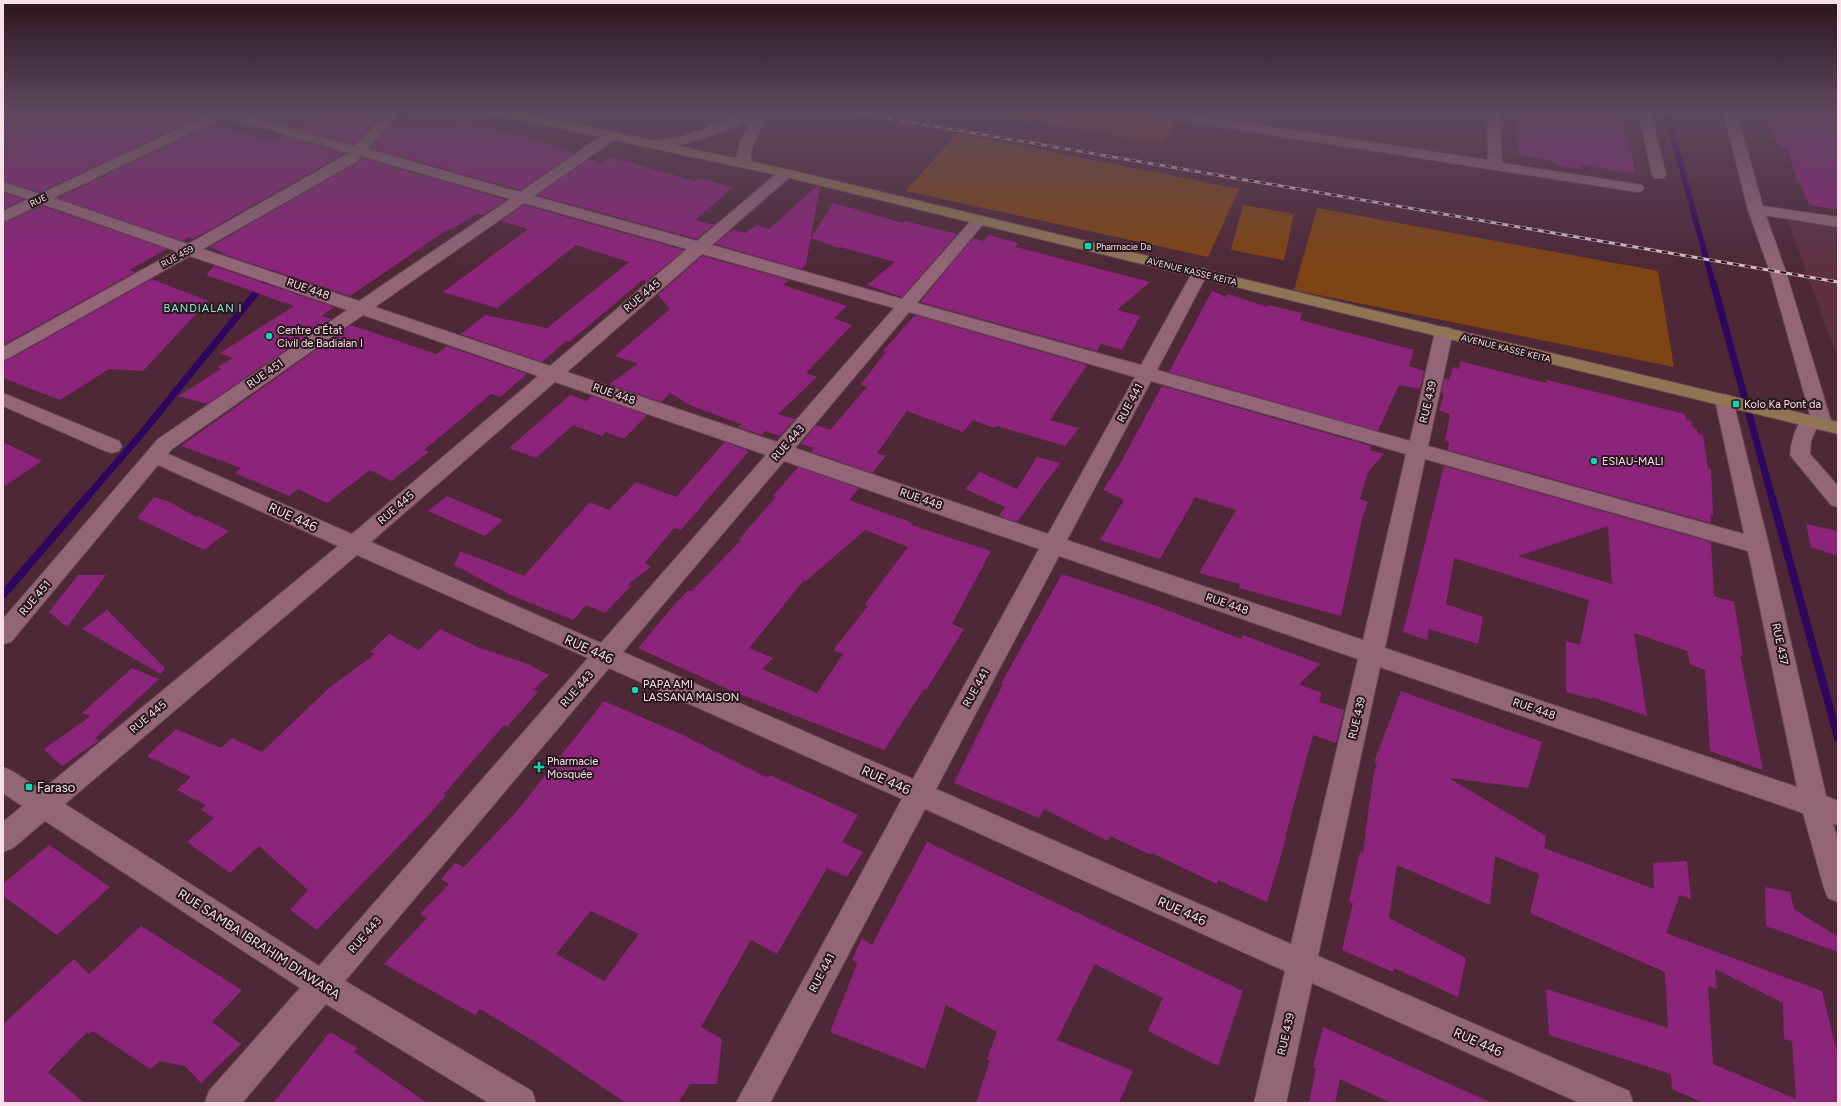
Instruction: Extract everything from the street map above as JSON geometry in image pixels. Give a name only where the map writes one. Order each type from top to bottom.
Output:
[{"type":"main road","name":"AVENUE KASSE KEITA","points":[[745,163],[1823,425]]},
{"type":"street","name":"RUE","points":[[3,216],[115,163]]},
{"type":"street","name":"RUE 459","points":[[3,354],[342,163]]},
{"type":"street","points":[[401,163],[1758,546]]},
{"type":"street","name":"RUE 451","points":[[3,635],[165,444],[572,163]]},
{"type":"street","points":[[1475,163],[1637,188]]},
{"type":"street","points":[[1656,163],[1659,175]]},
{"type":"street","points":[[1743,163],[1756,210],[1778,272],[1823,425],[1801,441],[1800,455],[1838,500]]},
{"type":"street","name":"RUE 445","points":[[3,839],[354,544],[786,173]]},
{"type":"street","name":"RUE 448","points":[[3,186],[1826,809]]},
{"type":"street","points":[[1756,210],[1838,222]]},
{"type":"street","name":"RUE 443","points":[[220,1103],[979,220]]},
{"type":"street","name":"RUE 441","points":[[752,1103],[1200,273]]},
{"type":"street","name":"RUE 439","points":[[1270,1103],[1444,332]]},
{"type":"street","points":[[3,399],[112,446]]},
{"type":"street","name":"RUE 437","points":[[1732,402],[1758,546],[1826,809],[1838,888]]},
{"type":"street","name":"RUE 446","points":[[155,456],[1617,1103]]},
{"type":"street","name":"RUE SAMBA IBRAHIM DIAWARA","points":[[3,779],[322,985],[520,1103]]},
{"type":"shaded area","points":[[931,163],[1106,163],[1239,189],[1208,257],[906,191]]},
{"type":"shaded area","points":[[1243,205],[1294,214],[1284,260],[1231,250]]},
{"type":"shaded area","points":[[1317,208],[1658,271],[1674,367],[1294,290]]},
{"type":"shaded area","points":[[1786,217],[1838,225],[1838,359]]},
{"type":"building","points":[[3,163],[102,163],[40,192],[3,181]]},
{"type":"building","points":[[132,163],[328,163],[193,239],[189,237],[183,241],[58,198]]},
{"type":"building","points":[[357,163],[378,163],[506,200],[483,215],[477,214],[450,230],[448,229],[350,296],[223,254],[224,253],[210,247]]},
{"type":"building","points":[[423,163],[560,163],[520,190]]},
{"type":"building","points":[[584,163],[599,164],[601,163],[630,163],[695,181],[698,178],[733,187],[695,220],[714,225],[697,239],[537,195]]},
{"type":"building","points":[[1553,163],[1633,163],[1635,174],[1578,164],[1580,169],[1554,165]]},
{"type":"building","points":[[1791,163],[1838,163],[1838,210],[1809,205],[1800,182],[1797,182]]},
{"type":"building","points":[[817,186],[820,187],[806,264],[801,269],[715,244],[732,230],[745,233],[757,225],[769,229]]},
{"type":"building","points":[[3,193],[24,199],[3,209]]},
{"type":"building","points":[[833,203],[903,223],[905,221],[957,234],[902,297],[867,285],[895,262],[840,247],[838,248],[811,238]]},
{"type":"building","points":[[524,205],[684,250],[646,282],[644,279],[569,342],[566,341],[542,362],[461,334],[485,315],[547,328],[629,262],[576,245],[497,308],[443,292],[528,229],[501,221]]},
{"type":"building","points":[[42,206],[167,249],[129,270],[135,272],[3,345],[3,223]]},
{"type":"building","points":[[989,235],[1018,243],[1016,247],[1150,282],[1117,310],[1140,316],[1122,350],[1101,344],[1097,351],[920,302],[973,238],[983,241]]},
{"type":"building","points":[[702,256],[789,280],[783,285],[847,306],[834,318],[852,325],[806,373],[817,377],[778,414],[795,419],[780,436],[765,431],[762,435],[738,427],[741,424],[692,406],[670,393],[661,402],[609,384],[638,364],[615,356],[670,309],[658,295]]},
{"type":"building","points":[[214,266],[334,307],[322,316],[331,319],[207,404],[178,396],[221,369],[217,367],[233,358],[220,353],[294,306],[206,275]]},
{"type":"building","points":[[152,279],[208,301],[143,371],[109,369],[60,400],[3,378],[3,361],[10,359]]},
{"type":"building","points":[[1212,291],[1226,297],[1228,294],[1267,307],[1268,305],[1302,313],[1300,320],[1414,350],[1409,366],[1424,371],[1420,389],[1399,385],[1378,431],[1169,372]]},
{"type":"building","points":[[915,315],[1087,365],[1050,420],[1079,428],[1065,446],[997,426],[994,428],[973,420],[963,432],[907,411],[877,453],[886,456],[872,473],[812,452],[814,448],[801,444],[816,425],[830,430],[867,387],[860,385],[886,352],[883,351]]},
{"type":"building","points":[[351,325],[436,354],[447,346],[527,374],[500,397],[491,394],[424,450],[429,452],[391,481],[370,470],[327,503],[298,489],[289,496],[235,473],[241,468],[181,446]]},
{"type":"building","points":[[1460,361],[1541,382],[1547,383],[1547,380],[1685,414],[1687,420],[1691,421],[1693,428],[1697,429],[1698,434],[1703,435],[1708,468],[1711,469],[1713,516],[1710,515],[1711,523],[1448,450],[1449,442],[1445,441],[1450,414],[1439,410],[1444,394],[1441,393],[1444,378],[1449,380],[1453,367],[1459,369]]},
{"type":"building","points":[[1162,386],[1371,446],[1369,450],[1384,454],[1368,472],[1360,499],[1368,502],[1362,519],[1341,616],[1239,588],[1240,584],[1199,573],[1236,510],[1195,497],[1160,559],[1100,540],[1124,500],[1103,490],[1120,464]]},
{"type":"building","points":[[570,395],[586,401],[592,396],[647,415],[624,439],[606,432],[602,436],[573,425],[536,458],[509,448]]},
{"type":"building","points":[[3,442],[42,461],[3,487]]},
{"type":"building","points":[[725,442],[749,451],[681,530],[674,528],[645,563],[651,567],[627,585],[631,586],[605,613],[586,605],[573,620],[513,596],[454,565],[460,551],[524,576],[590,502],[609,510],[636,482],[676,497]]},
{"type":"building","points":[[1037,457],[1060,463],[1017,522],[999,516],[1005,507],[965,489],[980,472],[1017,489]]},
{"type":"building","points":[[1444,466],[1711,542],[1714,596],[1734,602],[1743,656],[1740,655],[1763,770],[1710,751],[1705,670],[1690,664],[1687,651],[1634,633],[1647,716],[1592,697],[1592,699],[1566,692],[1566,641],[1580,645],[1589,600],[1454,558],[1446,604],[1483,617],[1478,644],[1429,629],[1427,640],[1403,632]],"holes":[[[1608,526],[1612,584],[1518,556]]]},
{"type":"building","points":[[798,467],[859,488],[849,500],[913,523],[911,525],[991,551],[952,624],[964,629],[926,690],[924,689],[884,750],[732,691],[638,648],[675,604],[688,591],[692,591],[741,540],[739,539],[776,497],[773,496]],"holes":[[[865,530],[908,547],[865,604],[868,606],[833,650],[843,654],[817,693],[762,669],[773,658],[749,648],[804,580],[806,581]]]},
{"type":"building","points":[[447,496],[503,520],[485,536],[428,511]]},
{"type":"building","points":[[154,497],[172,503],[196,517],[198,516],[229,531],[204,550],[137,518]]},
{"type":"building","points":[[1806,524],[1838,531],[1838,556],[1811,547]]},
{"type":"building","points":[[1062,574],[1154,605],[1241,639],[1243,635],[1320,664],[1299,684],[1322,693],[1319,702],[1344,710],[1336,743],[1313,735],[1285,837],[1286,838],[1267,902],[1218,880],[1217,884],[1152,853],[1151,855],[1110,836],[1108,841],[1044,809],[1039,818],[954,783],[1003,684],[1001,684]]},
{"type":"building","points":[[78,575],[106,575],[67,627],[49,612]]},
{"type":"building","points":[[107,610],[165,668],[161,674],[82,629]]},
{"type":"building","points":[[440,629],[480,648],[528,664],[549,675],[533,690],[538,692],[507,727],[504,725],[444,794],[446,795],[428,816],[317,930],[290,910],[308,890],[259,846],[230,873],[187,842],[214,818],[201,810],[206,805],[177,790],[191,777],[147,756],[176,729],[221,748],[232,738],[262,752],[329,688],[375,654],[370,652],[389,634],[419,650]]},
{"type":"building","points":[[132,668],[159,679],[95,738],[98,741],[62,766],[44,749],[91,716],[82,713]]},
{"type":"building","points":[[1401,691],[1542,742],[1528,788],[1449,778],[1546,836],[1544,848],[1654,889],[1653,863],[1687,861],[1691,899],[1680,895],[1666,933],[1822,991],[1838,1056],[1838,1103],[1704,1103],[1672,1089],[1671,1074],[1549,1035],[1546,989],[1668,1028],[1665,972],[1530,913],[1539,874],[1495,856],[1490,905],[1397,865],[1389,918],[1466,958],[1458,997],[1394,968],[1393,972],[1342,950],[1353,903],[1349,901],[1360,852],[1363,853],[1373,777],[1377,764],[1374,762]],"holes":[[[1715,969],[1783,1003],[1784,1039],[1792,1041],[1796,1099],[1713,1064],[1708,986],[1717,989]]]},
{"type":"building","points":[[604,701],[683,735],[768,778],[770,775],[858,815],[842,842],[863,852],[847,877],[827,868],[777,954],[751,940],[701,1027],[722,1039],[717,1084],[690,1084],[678,1103],[626,1103],[537,1043],[480,1009],[475,1015],[384,964],[427,918],[420,914],[449,884],[441,879],[455,863],[464,867],[517,811]],"holes":[[[591,911],[639,934],[604,981],[556,954]]]},
{"type":"building","points":[[927,842],[1243,991],[1218,1066],[1148,1031],[1163,998],[1095,964],[1057,1040],[1133,1071],[1119,1103],[976,1103],[990,1060],[987,1059],[997,1032],[946,1005],[925,1069],[830,1032],[857,964],[852,959],[862,939],[872,945]]},
{"type":"building","points":[[49,845],[110,887],[57,935],[3,896],[3,884]]},
{"type":"building","points":[[1765,887],[1790,892],[1794,909],[1838,937],[1838,952],[1766,926]]},
{"type":"building","points":[[141,926],[242,990],[212,1022],[241,1044],[201,1083],[185,1066],[160,1061],[150,1069],[93,1031],[89,1034],[87,1032],[48,1072],[84,1103],[3,1103],[3,1024],[74,959],[89,974]]},
{"type":"building","points":[[1323,1027],[1492,1103],[1391,1103],[1340,1079],[1335,1103],[1309,1103],[1316,1068],[1313,1067]]},
{"type":"building","points":[[330,1032],[357,1048],[354,1052],[427,1103],[273,1103]]},
{"type":"waterway","points":[[1680,163],[1713,283]]},
{"type":"waterway","points":[[264,283],[280,263]]},
{"type":"waterway","points":[[86,498],[138,438],[265,282]]},
{"type":"waterway","points":[[1713,282],[1772,498]]},
{"type":"waterway","points":[[3,595],[87,497]]},
{"type":"waterway","points":[[1772,497],[1838,738]]},
{"type":"railway","points":[[1145,163],[1838,282]]},
{"type":"place","name":"Pharmacie Da","points":[[1088,246]]},
{"type":"place","name":"Centre d'État Civil de Badialan I","points":[[269,336]]},
{"type":"place","name":"Kolo Ka Pont da","points":[[1736,404]]},
{"type":"place","name":"ESIAU-MALI","points":[[1594,461]]},
{"type":"place","name":"PAPA AMI LASSANA MAISON","points":[[635,690]]},
{"type":"place","name":"Pharmacie Mosquée","points":[[539,767]]},
{"type":"place","name":"Faraso","points":[[29,787]]},
{"type":"district","name":"BANDIALAN I","points":[[203,308]]}]
